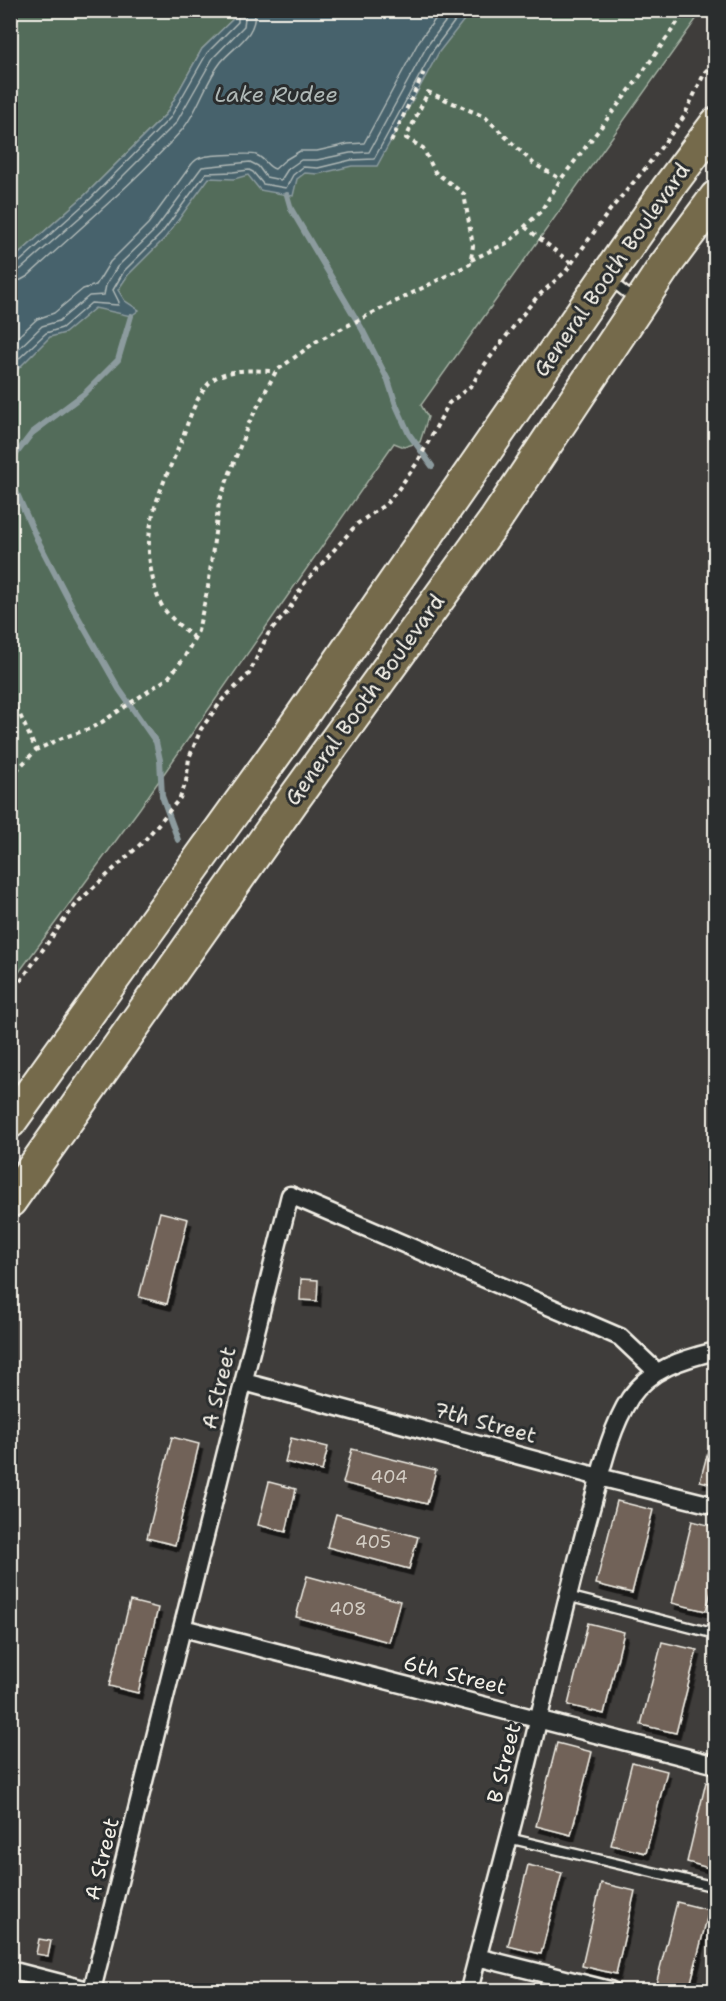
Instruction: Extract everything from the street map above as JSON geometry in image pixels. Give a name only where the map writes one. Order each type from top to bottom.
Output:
[{"type":"highway","name":"General Booth Boulevard","points":[[10,1122],[280,746],[606,277],[716,124]]},
{"type":"highway","name":"General Booth Boulevard","points":[[10,1201],[293,800],[496,519],[640,303],[716,197]]},
{"type":"street","name":"A Street","points":[[90,1990],[183,1628],[290,1195],[620,1337],[657,1372]]},
{"type":"street","name":"B Street","points":[[469,1990],[539,1719],[567,1596],[599,1477],[614,1431],[629,1399],[646,1379],[693,1356],[716,1351]]},
{"type":"street","name":"7th Street","points":[[244,1382],[716,1506]]},
{"type":"street","name":"6th Street","points":[[183,1628],[716,1766]]},
{"type":"street","points":[[477,1957],[610,1990]]},
{"type":"street","points":[[10,1970],[90,1990]]},
{"type":"lane","points":[[606,277],[640,303]]},
{"type":"lane","points":[[567,1596],[716,1634]]},
{"type":"lane","points":[[508,1838],[716,1887]]},
{"type":"path","points":[[10,777],[36,750],[102,722],[168,678],[184,658],[198,631],[208,587],[219,502],[248,425],[276,371],[317,341],[509,242],[542,211],[561,179],[638,79],[686,10]]},
{"type":"path","points":[[10,996],[78,902],[153,831],[180,798],[186,782],[189,758],[201,729],[223,699],[249,674],[268,634],[288,611],[303,585],[357,524],[386,504],[397,491],[417,463],[449,404],[472,385],[482,368],[538,296],[566,271],[610,210],[669,139],[705,72],[716,61]]},
{"type":"path","points":[[391,142],[425,70]]},
{"type":"path","points":[[470,262],[473,246],[464,194],[435,172],[423,147],[406,138],[428,92],[486,117],[534,164],[561,179]]},
{"type":"path","points":[[525,226],[571,263]]},
{"type":"path","points":[[194,639],[164,609],[153,584],[147,556],[150,523],[162,482],[205,387],[216,378],[237,370],[276,371]]},
{"type":"path","points":[[10,701],[20,715],[36,750]]},
{"type":"green space","points":[[11,11],[233,11],[233,19],[202,49],[166,114],[85,195],[11,261]]},
{"type":"green space","points":[[298,11],[702,11],[421,405],[428,417],[420,442],[404,447],[394,443],[140,808],[11,983],[11,339]]},
{"type":"water","name":"Lake Rudee","points":[[233,11],[471,11],[439,52],[377,166],[352,166],[318,174],[305,173],[297,179],[293,196],[260,190],[248,175],[234,179],[209,178],[165,238],[128,275],[118,290],[125,301],[139,310],[131,316],[95,308],[65,333],[50,337],[11,376],[11,261],[85,195],[166,114],[202,49],[233,19]]},
{"type":"building","points":[[160,1212],[188,1219],[167,1304],[139,1297]]},
{"type":"building","points":[[301,1279],[318,1280],[317,1301],[300,1300]]},
{"type":"building","points":[[716,1422],[716,1485],[700,1481]]},
{"type":"building","points":[[172,1437],[199,1444],[175,1545],[147,1538]]},
{"type":"building","points":[[291,1438],[328,1447],[322,1471],[285,1462]]},
{"type":"building","points":[[352,1449],[436,1470],[427,1504],[343,1483]]},
{"type":"building","points":[[269,1482],[296,1489],[286,1532],[258,1525]]},
{"type":"building","points":[[617,1501],[653,1510],[632,1593],[596,1584]]},
{"type":"building","points":[[336,1514],[418,1537],[409,1569],[327,1547]]},
{"type":"building","points":[[692,1521],[716,1527],[716,1572],[706,1611],[672,1603]]},
{"type":"building","points":[[307,1576],[400,1601],[389,1642],[296,1617]]},
{"type":"building","points":[[130,1601],[158,1608],[138,1693],[109,1686]]},
{"type":"building","points":[[588,1623],[624,1632],[604,1714],[568,1705]]},
{"type":"building","points":[[662,1642],[697,1650],[676,1733],[641,1725]]},
{"type":"building","points":[[557,1743],[592,1752],[571,1835],[536,1826]]},
{"type":"building","points":[[632,1762],[667,1771],[646,1853],[611,1845]]},
{"type":"building","points":[[706,1782],[716,1784],[716,1870],[687,1862]]},
{"type":"building","points":[[528,1865],[562,1873],[541,1954],[508,1946]]},
{"type":"building","points":[[601,1883],[635,1891],[616,1974],[582,1966]]},
{"type":"building","points":[[677,1902],[709,1910],[689,1990],[656,1984]]},
{"type":"building","points":[[39,1939],[51,1941],[48,1956],[36,1954]]},
{"type":"building","points":[[498,1984],[524,1990],[496,1990]]},
{"type":"waterway","points":[[287,195],[291,209],[362,329],[388,380],[409,434],[432,466]]},
{"type":"waterway","points":[[10,462],[32,433],[84,394],[118,360],[131,316]]},
{"type":"waterway","points":[[10,478],[37,539],[74,610],[119,689],[156,742],[160,760],[162,796],[178,840]]}]
